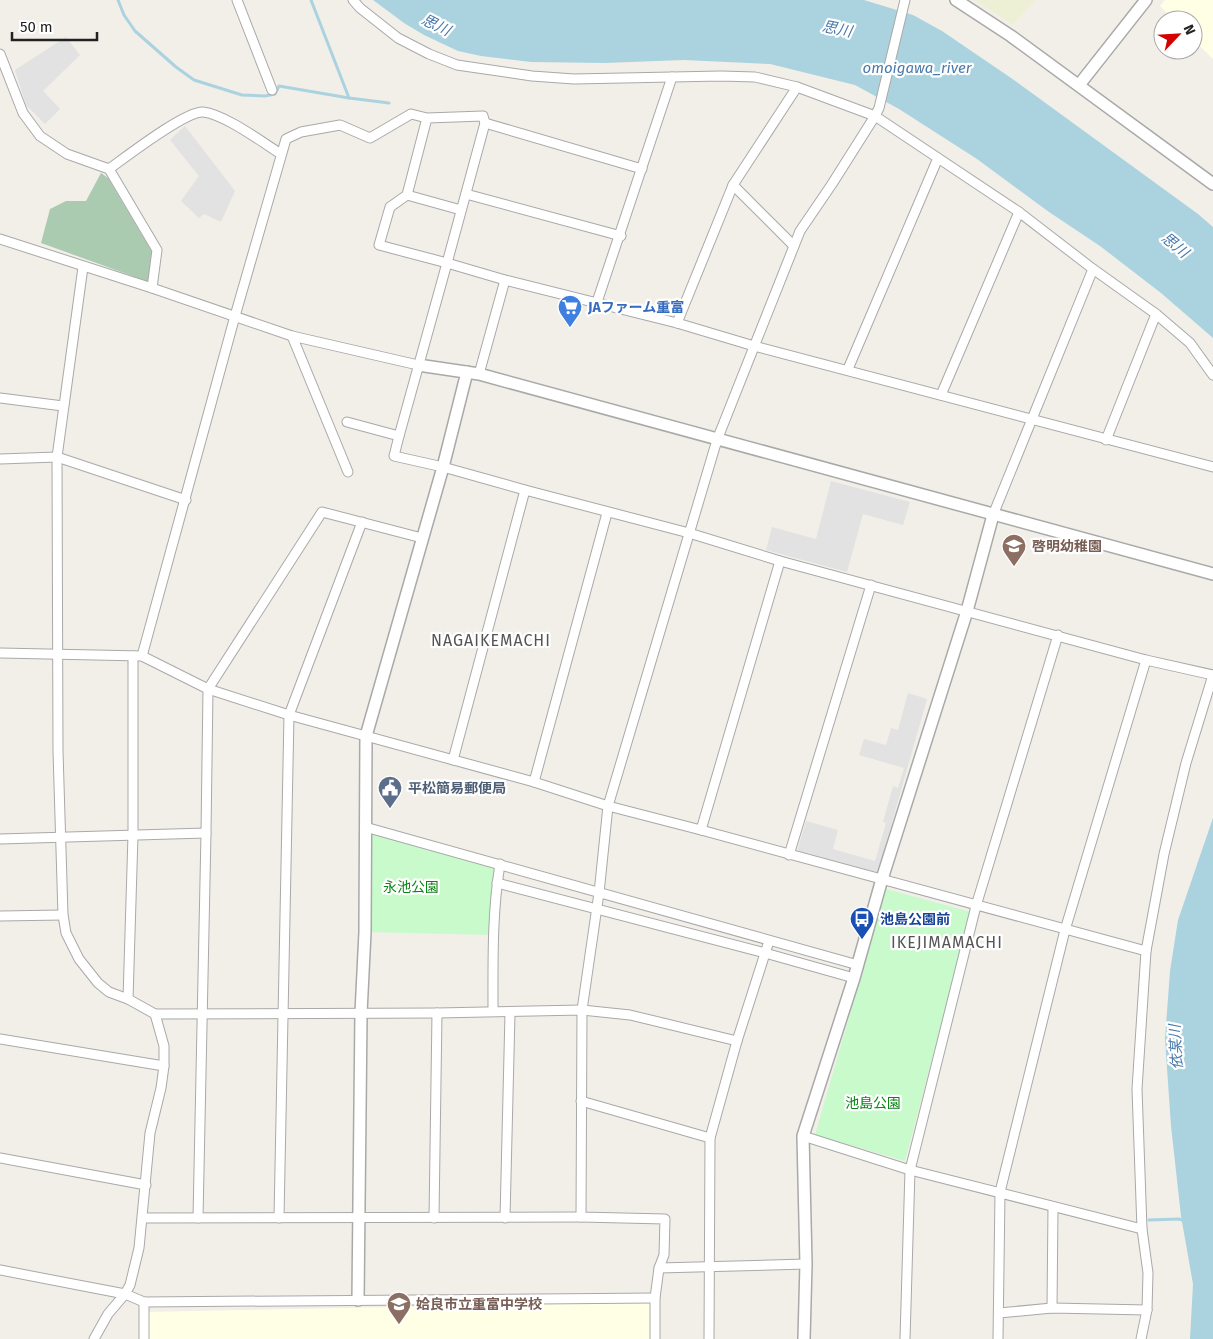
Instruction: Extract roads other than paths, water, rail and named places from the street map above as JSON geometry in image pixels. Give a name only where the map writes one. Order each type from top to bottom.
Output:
[{"type":"street","points":[[237,0],[272,90]]},
{"type":"street","points":[[353,0],[360,8],[398,38],[429,54],[457,64],[532,76],[574,79],[755,77],[797,87],[877,112],[938,158],[1019,212],[1093,269],[1156,314],[1190,343],[1213,375]]},
{"type":"street","points":[[581,1217],[582,1010],[599,893],[608,806],[717,440],[800,231],[877,112],[905,0]]},
{"type":"street","points":[[956,0],[1011,36],[1213,184]]},
{"type":"street","points":[[1079,85],[1146,0]]},
{"type":"street","points":[[0,54],[23,113],[40,136],[67,154],[109,169],[157,250],[152,288]]},
{"type":"street","points":[[597,302],[621,236],[672,77]]},
{"type":"street","points":[[677,323],[733,185],[797,87]]},
{"type":"street","points":[[109,169],[182,120],[202,112],[222,117],[281,154]]},
{"type":"street","points":[[142,656],[286,138],[301,132],[340,125],[370,138],[411,114],[427,118],[483,116],[485,123],[394,456],[443,467],[607,513],[689,533],[780,561],[1146,660],[1213,675],[1186,763],[1168,836],[1146,951],[1137,1089],[1142,1229],[1148,1273],[1147,1310],[1141,1339]]},
{"type":"street","points":[[427,118],[407,195],[390,207],[379,245],[504,280],[677,323],[754,346],[848,369],[1031,420],[1213,467]]},
{"type":"street","points":[[485,123],[642,170]]},
{"type":"street","points":[[848,369],[938,158]]},
{"type":"street","points":[[733,185],[794,246]]},
{"type":"street","points":[[466,194],[621,236]]},
{"type":"street","points":[[407,195],[461,210]]},
{"type":"street","points":[[941,395],[1019,212]]},
{"type":"street","points":[[0,239],[292,336],[418,365],[479,374],[1213,574]]},
{"type":"street","points":[[83,267],[57,458],[58,751],[63,915],[66,933],[79,958],[98,983],[109,992],[128,999],[155,1014],[203,1012],[437,1013],[582,1010],[630,1015],[737,1041]]},
{"type":"street","points":[[804,1339],[806,1264],[803,1136],[854,978],[882,880],[967,611],[994,515],[1093,269]]},
{"type":"street","points":[[479,374],[504,280]]},
{"type":"street","points":[[1106,440],[1156,314]]},
{"type":"street","points":[[292,336],[348,472]]},
{"type":"street","points":[[358,1300],[361,1013],[365,932],[366,736],[443,467],[467,372]]},
{"type":"street","points":[[0,398],[63,406]]},
{"type":"street","points":[[347,422],[399,436]]},
{"type":"street","points":[[0,460],[57,458],[186,500]]},
{"type":"street","points":[[452,760],[525,490]]},
{"type":"street","points":[[198,1218],[208,689],[322,512],[422,538]]},
{"type":"street","points":[[534,782],[607,513]]},
{"type":"street","points":[[279,1218],[290,715],[362,522]]},
{"type":"street","points":[[700,830],[780,561]]},
{"type":"street","points":[[789,855],[871,585]]},
{"type":"street","points":[[905,1339],[910,1170],[976,906],[1058,635]]},
{"type":"street","points":[[0,654],[142,656],[208,689],[290,715],[534,782],[608,806],[1146,951]]},
{"type":"street","points":[[128,999],[133,835],[133,656]]},
{"type":"street","points":[[998,1339],[1000,1192],[1065,930],[1146,660]]},
{"type":"street","points":[[365,827],[858,965]]},
{"type":"street","points":[[0,839],[206,833]]},
{"type":"street","points":[[493,1011],[494,935],[500,864]]},
{"type":"street","points":[[497,883],[854,978]]},
{"type":"street","points":[[0,916],[63,915]]},
{"type":"street","points":[[709,1339],[710,1138],[737,1041],[769,941]]},
{"type":"street","points":[[505,1218],[510,1012]]},
{"type":"street","points":[[434,1218],[437,1013]]},
{"type":"street","points":[[94,1339],[108,1314],[130,1285],[139,1248],[150,1132],[161,1088],[164,1066],[164,1046],[155,1014]]},
{"type":"street","points":[[0,1038],[164,1066]]},
{"type":"street","points":[[582,1101],[710,1138]]},
{"type":"street","points":[[803,1136],[910,1170],[1142,1229]]},
{"type":"street","points":[[0,1158],[146,1185]]},
{"type":"street","points":[[1052,1308],[1054,1206]]},
{"type":"street","points":[[143,1218],[581,1217],[665,1219],[664,1255],[659,1268],[655,1298],[655,1339]]},
{"type":"street","points":[[659,1268],[806,1264]]},
{"type":"street","points":[[0,1270],[125,1294],[144,1302],[655,1298]]},
{"type":"street","points":[[144,1302],[144,1339]]},
{"type":"street","points":[[999,1313],[1052,1308],[1147,1310]]},
{"type":"water","name":"omoigawa_river","points":[[373,0],[864,0],[913,15],[942,31],[1014,80],[1198,214],[1213,227],[1213,338],[1161,293],[1100,246],[1049,212],[977,159],[899,109],[855,85],[770,64],[684,60],[604,63],[531,62],[481,56],[458,51],[424,35]]},
{"type":"water","name":"依某川","points":[[1213,818],[1213,1339],[1190,1339],[1193,1284],[1181,1216],[1171,1126],[1165,1039],[1170,971],[1178,920]]},
{"type":"waterway","points":[[118,0],[124,15],[135,31],[194,80],[242,95],[265,96],[275,94],[279,86],[349,98],[311,0]]},
{"type":"waterway","points":[[349,98],[389,103]]},
{"type":"waterway","points":[[1149,1220],[1179,1219],[1185,1221]]},
{"type":"place","name":"JAファーム重富","points":[[570,328]]},
{"type":"place","name":"啓明幼稚園","points":[[1014,567]]},
{"type":"place","name":"平松簡易郵便局","points":[[390,809]]},
{"type":"place","name":"池島公園前","points":[[862,940]]},
{"type":"place","name":"姶良市立重富中学校","points":[[399,1325]]},
{"type":"district","name":"NAGAIKEMACHI","points":[[491,640]]},
{"type":"district","name":"IKEJIMAMACHI","points":[[947,942]]},
{"type":"water label","name":"思川","points":[[436,25]]},
{"type":"water label","name":"思川","points":[[837,29]]},
{"type":"water label","name":"思川","points":[[1175,245]]},
{"type":"park label","name":"永池公園","points":[[411,887]]},
{"type":"park label","name":"池島公園","points":[[873,1103]]}]
